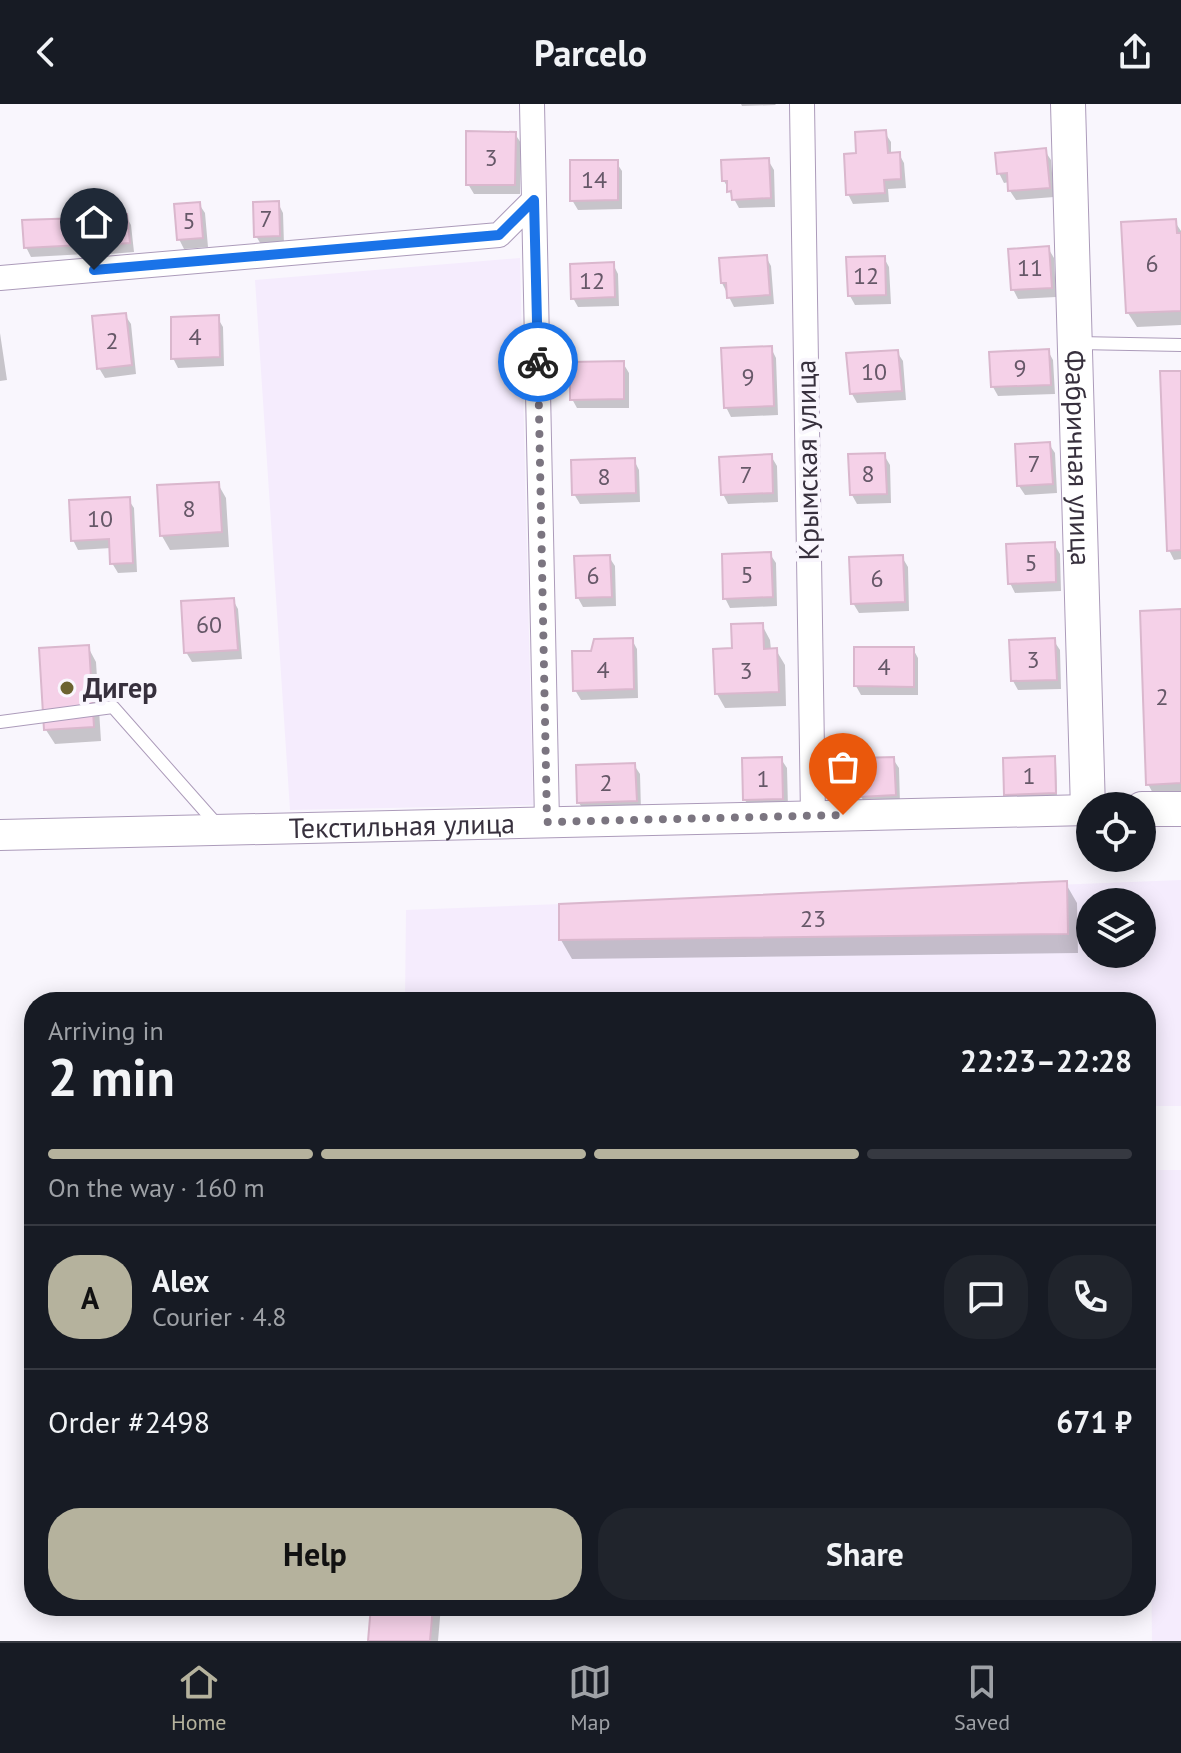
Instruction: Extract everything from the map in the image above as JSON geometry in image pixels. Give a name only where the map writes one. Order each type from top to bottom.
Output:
[{"type":"main road","name":"Фабричная улица","points":[[1068,104],[1088,792]]},
{"type":"main road","points":[[1156,809],[1181,809]]},
{"type":"street","points":[[532,104],[547,822]]},
{"type":"street","name":"Крымская улица","points":[[802,104],[813,816]]},
{"type":"street","points":[[0,278],[499,235],[534,200]]},
{"type":"street","name":"Текстильная улица","points":[[0,835],[1076,810]]},
{"type":"lane","points":[[1075,343],[1181,345]]},
{"type":"lane","points":[[0,722],[113,707],[221,830]]},
{"type":"shaded area","points":[[520,258],[533,805],[290,810],[255,280]]},
{"type":"shaded area","points":[[1181,880],[1181,1106],[1156,1106],[1156,992],[405,992],[406,910]]},
{"type":"shaded area","points":[[1156,1170],[1181,1170],[1181,1641],[1152,1641],[1152,1616],[1156,1616]]},
{"type":"building","points":[[886,130],[888,153],[900,152],[901,179],[884,180],[885,193],[846,195],[844,154],[856,153],[855,132]]},
{"type":"building","points":[[466,131],[516,132],[515,185],[466,185]]},
{"type":"building","points":[[1046,148],[1050,188],[1008,191],[1007,173],[997,174],[995,153]]},
{"type":"building","points":[[769,158],[771,198],[732,200],[731,191],[727,192],[727,181],[722,181],[721,160]]},
{"type":"building","points":[[570,160],[618,160],[618,200],[570,201]]},
{"type":"building","points":[[279,201],[280,236],[254,237],[253,202]]},
{"type":"building","points":[[200,202],[203,238],[177,240],[174,204]]},
{"type":"building","points":[[127,214],[130,243],[102,245],[99,216]]},
{"type":"building","points":[[81,218],[82,245],[24,248],[22,220]]},
{"type":"building","points":[[1176,219],[1177,233],[1181,233],[1181,311],[1126,313],[1121,222]]},
{"type":"building","points":[[1049,246],[1052,288],[1011,290],[1008,249]]},
{"type":"building","points":[[767,255],[770,295],[727,298],[726,283],[721,283],[719,258]]},
{"type":"building","points":[[885,256],[886,295],[848,296],[846,257]]},
{"type":"building","points":[[614,262],[615,297],[571,299],[570,264]]},
{"type":"building","points":[[126,313],[132,365],[97,369],[92,316]]},
{"type":"building","points":[[219,315],[220,357],[171,359],[171,317]]},
{"type":"building","points":[[772,346],[774,406],[724,408],[721,348]]},
{"type":"building","points":[[1049,349],[1051,385],[991,387],[989,352]]},
{"type":"building","points":[[898,350],[902,391],[850,394],[846,353]]},
{"type":"building","points":[[624,361],[624,399],[570,400],[570,362]]},
{"type":"building","points":[[1160,371],[1181,371],[1181,550],[1167,551]]},
{"type":"building","points":[[1050,442],[1053,484],[1017,486],[1015,444]]},
{"type":"building","points":[[885,453],[887,494],[850,495],[848,454]]},
{"type":"building","points":[[772,454],[773,493],[721,495],[719,457]]},
{"type":"building","points":[[635,458],[636,493],[572,495],[571,460]]},
{"type":"building","points":[[219,482],[222,532],[160,536],[157,485]]},
{"type":"building","points":[[130,497],[133,563],[110,564],[109,539],[71,541],[69,500]]},
{"type":"building","points":[[1055,542],[1056,582],[1008,584],[1006,544]]},
{"type":"building","points":[[771,552],[773,597],[723,599],[722,554]]},
{"type":"building","points":[[610,555],[612,597],[576,598],[574,556]]},
{"type":"building","points":[[903,555],[905,602],[851,604],[849,557]]},
{"type":"building","points":[[234,598],[238,650],[184,653],[181,601]]},
{"type":"building","points":[[1181,609],[1181,783],[1146,785],[1140,611]]},
{"type":"building","points":[[763,623],[764,649],[777,648],[779,692],[715,694],[713,649],[732,648],[731,624]]},
{"type":"building","points":[[633,638],[634,689],[573,691],[572,651],[591,651],[594,639]]},
{"type":"building","points":[[1055,638],[1057,680],[1011,681],[1009,640]]},
{"type":"building","name":"Дигер","points":[[89,645],[94,727],[44,730],[39,648]]},
{"type":"building","points":[[854,647],[914,647],[914,687],[854,686]]},
{"type":"building","points":[[1055,756],[1056,793],[1004,795],[1003,758]]},
{"type":"building","points":[[782,757],[783,799],[743,800],[742,758]]},
{"type":"building","points":[[894,757],[896,795],[859,797],[858,758]]},
{"type":"building","points":[[635,763],[637,801],[577,803],[576,765]]},
{"type":"building","points":[[1067,881],[1068,934],[559,940],[559,904]]},
{"type":"building","points":[[370,1616],[432,1616],[430,1641],[368,1641]]},
{"type":"way so far","points":[[538,362],[547,822],[843,815]]},
{"type":"place","name":"Дигер","points":[[67,688]]},
{"type":"route","points":[[94,270],[499,235],[534,200],[538,362]]}]
